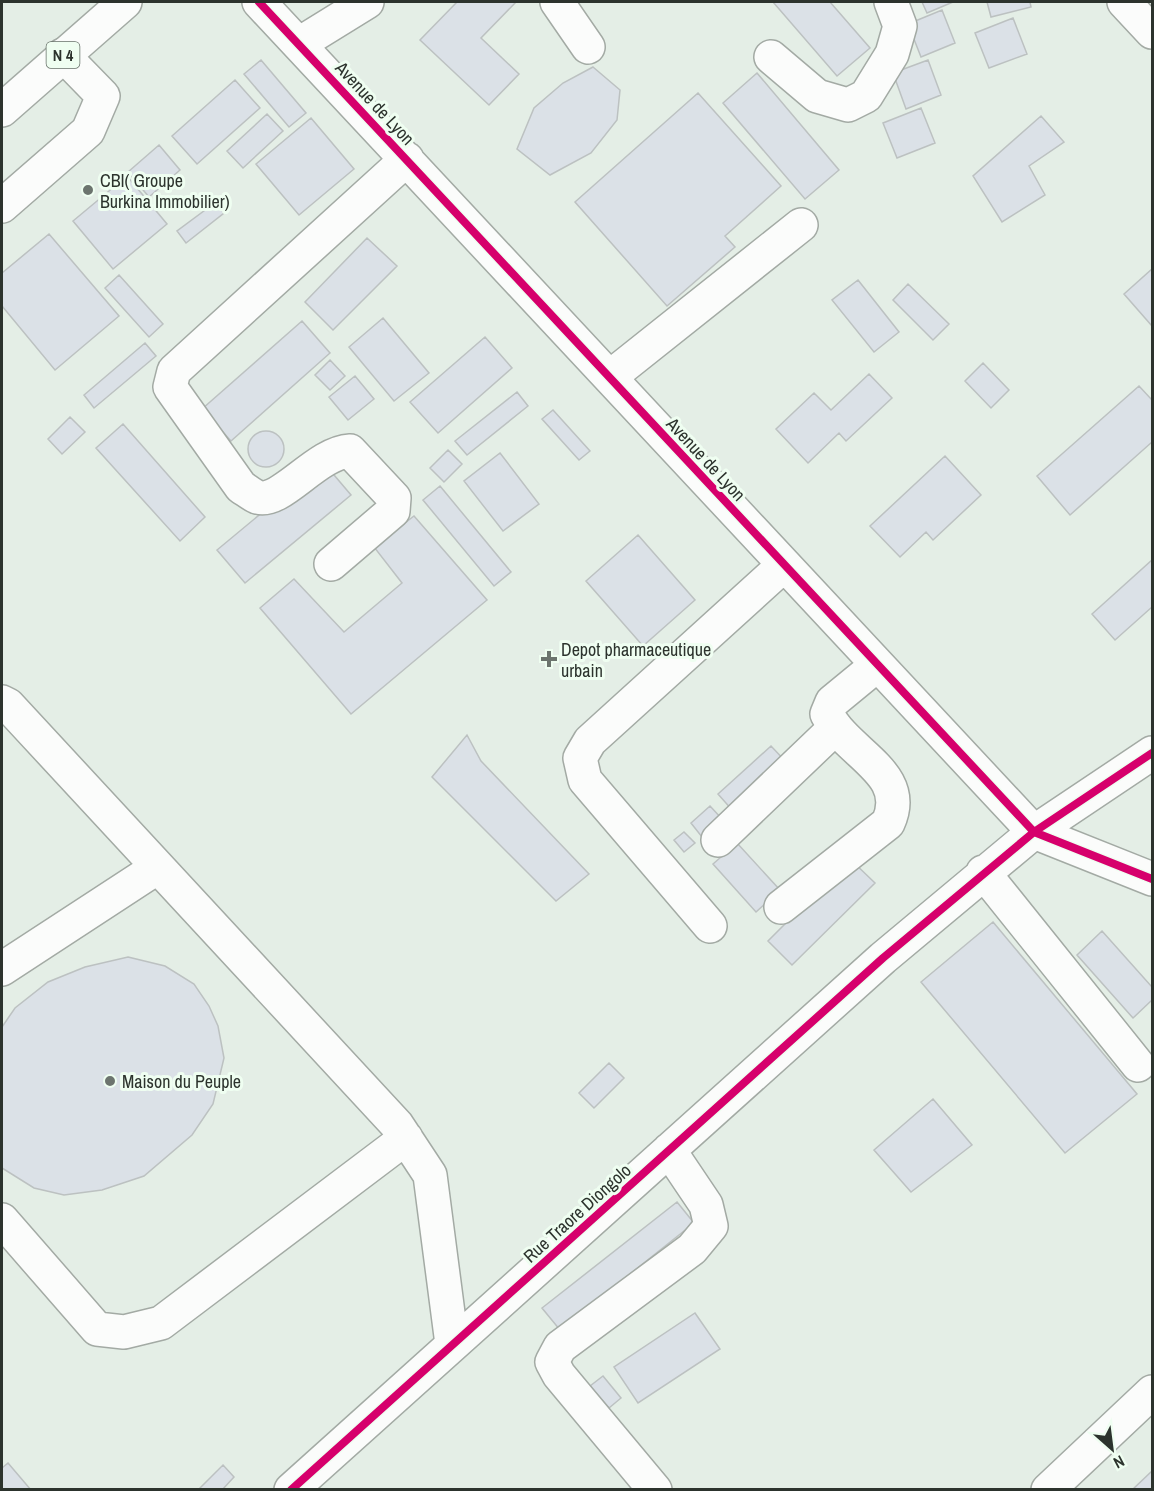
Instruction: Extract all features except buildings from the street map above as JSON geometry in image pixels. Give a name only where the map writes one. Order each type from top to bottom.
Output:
[{"type":"main road","name":"N 4","points":[[2,110],[125,2]]},
{"type":"main road","name":"Avenue de Lyon","points":[[259,2],[1034,832]]},
{"type":"main road","points":[[299,44],[367,2]]},
{"type":"main road","points":[[557,2],[588,47]]},
{"type":"main road","points":[[771,57],[817,96],[848,105],[866,96],[892,54],[900,26],[891,2]]},
{"type":"main road","points":[[1124,2],[1152,32]]},
{"type":"main road","points":[[2,206],[88,131],[98,111],[103,96],[63,56]]},
{"type":"main road","points":[[331,564],[393,511],[394,498],[387,490],[350,451],[329,455],[273,497],[258,497],[241,487],[170,387],[174,371],[407,159]]},
{"type":"main road","points":[[610,377],[801,225]]},
{"type":"main road","points":[[710,926],[585,780],[580,758],[590,741],[784,566]]},
{"type":"main road","points":[[781,907],[888,823],[895,809],[894,793],[884,776],[834,729],[827,714],[832,702],[877,664]]},
{"type":"main road","points":[[2,702],[8,705],[397,1125],[430,1175],[452,1344]]},
{"type":"main road","points":[[718,840],[834,729]]},
{"type":"main road","points":[[1034,832],[1152,753]]},
{"type":"main road","points":[[1034,832],[1152,879]]},
{"type":"main road","name":"Rue Traore Diongolo","points":[[291,1490],[883,958],[983,872],[1034,832]]},
{"type":"main road","points":[[2,969],[158,867]]},
{"type":"main road","points":[[983,872],[1138,1065]]},
{"type":"main road","points":[[2,1220],[97,1329],[124,1332],[161,1323],[406,1138]]},
{"type":"main road","points":[[655,1490],[559,1375],[552,1362],[560,1347],[692,1249],[711,1226],[706,1205],[669,1150]]},
{"type":"main road","points":[[1048,1490],[1152,1392]]},
{"type":"cycle path","points":[[259,2],[1034,832],[1152,879]]},
{"type":"cycle path","points":[[291,1490],[883,958],[1034,832],[1152,753]]},
{"type":"place","name":"CBI( Groupe Burkina Immobilier)","points":[[88,190]]},
{"type":"place","name":"Depot pharmaceutique urbain","points":[[549,659]]},
{"type":"place","name":"Maison du Peuple","points":[[110,1081]]}]
